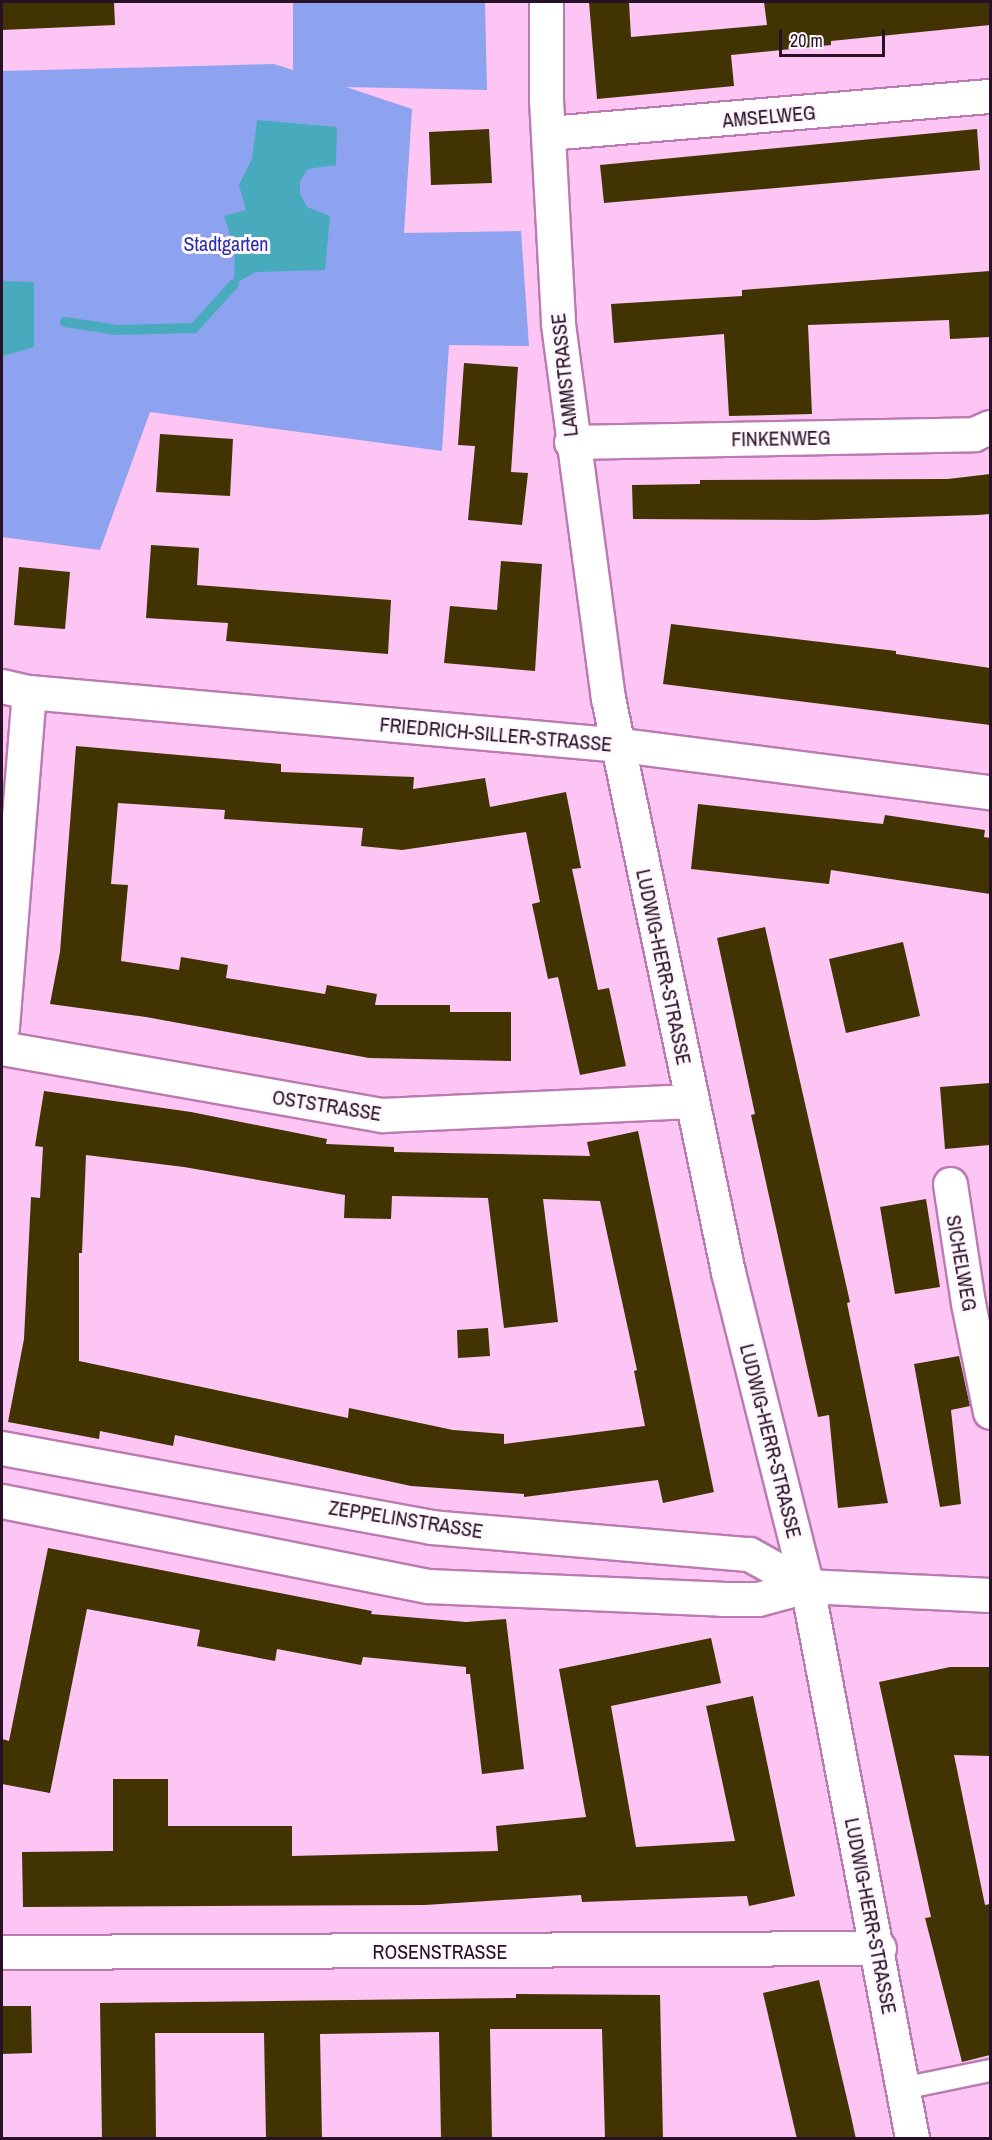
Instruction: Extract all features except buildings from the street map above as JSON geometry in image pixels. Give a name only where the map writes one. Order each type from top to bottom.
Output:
[{"type":"street","name":"LAMMSTRASSE","points":[[546,2],[548,134],[558,324],[571,442],[608,698],[621,745]]},
{"type":"street","name":"AMSELWEG","points":[[548,134],[990,96]]},
{"type":"street","name":"FINKENWEG","points":[[571,442],[974,434],[990,427]]},
{"type":"street","name":"FRIEDRICH-SILLER-STRASSE","points":[[15,689],[621,745],[990,792]]},
{"type":"street","points":[[2,1027],[15,689]]},
{"type":"street","name":"LUDWIG-HERR-STRASSE","points":[[621,745],[630,804],[728,1272],[807,1586],[879,1948],[912,2139]]},
{"type":"street","name":"OSTSTRASSE","points":[[2,1048],[382,1115],[692,1101]]},
{"type":"street","name":"SICHELWEG","points":[[950,1184],[968,1303],[990,1412]]},
{"type":"street","name":"ZEPPELINSTRASSE","points":[[2,1448],[431,1527],[749,1554],[807,1586]]},
{"type":"street","name":"ZEPPELINSTRASSE","points":[[2,1501],[428,1586],[758,1599],[807,1586],[990,1595]]},
{"type":"street","name":"ROSENSTRASSE","points":[[2,1952],[879,1948]]},
{"type":"lane","points":[[902,2088],[990,2070]]},
{"type":"green space","name":"Stadtgarten","points":[[293,2],[485,2],[487,90],[346,87],[412,109],[404,233],[521,231],[529,346],[449,345],[442,451],[150,412],[100,550],[2,537],[2,71],[274,64],[293,70]]},
{"type":"shaded area","points":[[257,120],[337,127],[336,165],[308,169],[300,181],[300,194],[307,207],[330,216],[325,270],[256,272],[234,284],[235,250],[224,216],[246,210],[239,185],[252,159]]},
{"type":"shaded area","points":[[2,281],[34,282],[34,347],[3,356]]},
{"type":"waterway","points":[[65,322],[117,330],[194,328],[234,284]]}]
